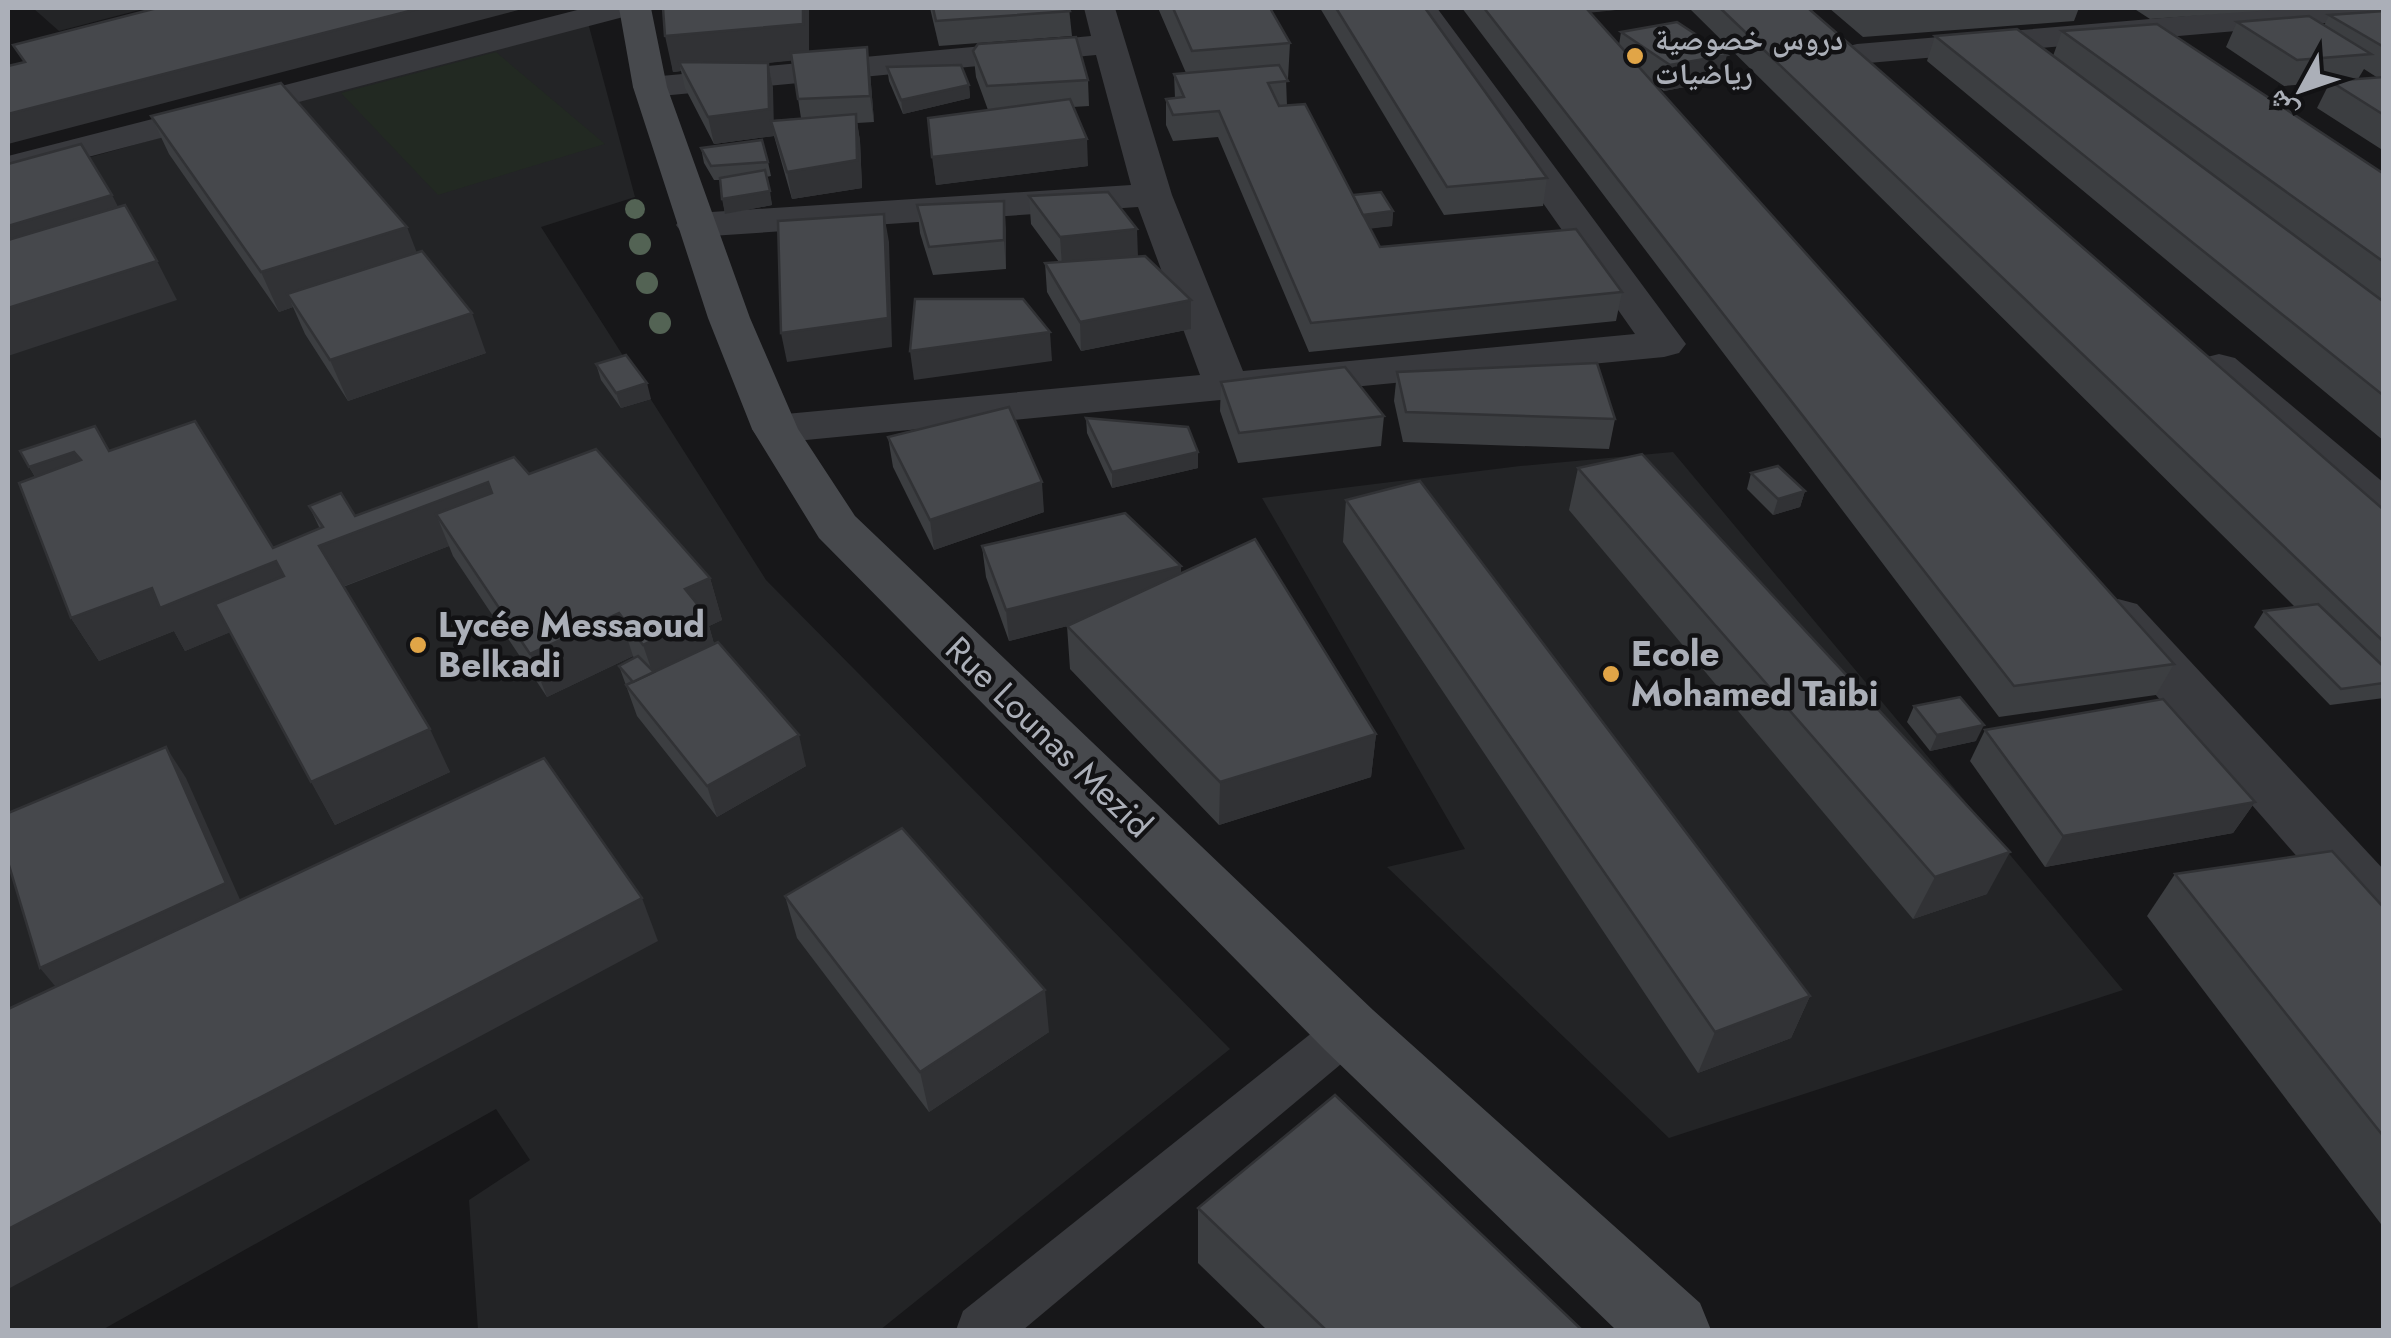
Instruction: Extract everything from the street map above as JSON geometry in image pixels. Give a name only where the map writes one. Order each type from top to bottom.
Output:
[{"type":"street","points":[[8,167],[620,8]]},
{"type":"street","name":"Rue Lounas Mezid","points":[[636,8],[650,87],[728,318],[775,429],[837,528],[1349,1030],[1672,1330]]},
{"type":"street","points":[[1098,8],[1154,195],[1226,384]]},
{"type":"street","points":[[775,429],[1664,344],[1421,8]]},
{"type":"street","points":[[2127,8],[2206,60]]},
{"type":"street","points":[[1902,93],[1844,43],[2157,27],[2380,9]]},
{"type":"street","points":[[650,87],[1111,44]]},
{"type":"street","points":[[696,225],[1154,195]]},
{"type":"street","points":[[2188,340],[2384,509]]},
{"type":"street","points":[[2091,586],[2384,913]]},
{"type":"lane","points":[[982,1330],[1349,1030]]},
{"type":"shaded area","points":[[33,8],[147,8],[59,31]]},
{"type":"shaded area","name":"Lycée Messaoud Belkadi","points":[[587,19],[635,197],[541,227],[766,580],[1230,1049],[880,1330],[478,1330],[469,1200],[530,1160],[496,1109],[102,1330],[8,1330],[8,180]]},
{"type":"shaded area","points":[[496,52],[605,144],[438,195],[341,93]]},
{"type":"shaded area","name":"Ecole Mohamed Taibi","points":[[1673,452],[2123,990],[1669,1138],[1387,867],[1465,849],[1262,498],[1520,466]]},
{"type":"building","points":[[157,8],[421,8],[8,114],[8,66],[25,62],[13,45]]},
{"type":"building","points":[[663,8],[803,8],[803,24],[665,36]]},
{"type":"building","points":[[933,8],[1069,8],[1070,11],[936,21]]},
{"type":"building","points":[[1173,8],[1270,8],[1290,43],[1192,51]]},
{"type":"building","points":[[1336,8],[1425,8],[1547,178],[1447,187]]},
{"type":"building","points":[[1484,8],[1586,8],[2174,664],[2014,686]]},
{"type":"building","points":[[1720,8],[1808,8],[2384,510],[2384,642]]},
{"type":"building","points":[[2384,11],[2384,47],[2329,15]]},
{"type":"building","points":[[2309,16],[2371,54],[2297,60],[2237,22]]},
{"type":"building","points":[[1677,22],[1727,55],[1670,65],[1621,32]]},
{"type":"building","points":[[2157,24],[2384,174],[2384,262],[2062,31]]},
{"type":"building","points":[[2017,29],[2384,302],[2384,396],[1935,36]]},
{"type":"building","points":[[1076,37],[1088,80],[987,86],[973,51],[978,44]]},
{"type":"building","points":[[867,47],[870,96],[798,99],[791,53]]},
{"type":"building","points":[[679,62],[768,63],[769,109],[708,117]]},
{"type":"building","points":[[961,65],[969,85],[901,100],[887,67]]},
{"type":"building","points":[[1279,65],[1288,81],[1268,83],[1279,106],[1305,104],[1380,247],[1576,229],[1622,292],[1311,323],[1219,111],[1173,115],[1166,99],[1184,97],[1174,74]]},
{"type":"building","points":[[2384,77],[2384,115],[2330,81]]},
{"type":"building","points":[[281,83],[407,227],[261,272],[151,116]]},
{"type":"building","points":[[1070,99],[1087,139],[932,157],[928,118]]},
{"type":"building","points":[[856,114],[857,160],[787,172],[771,121]]},
{"type":"building","points":[[762,140],[768,162],[711,166],[701,148]]},
{"type":"building","points":[[81,144],[112,195],[8,226],[8,164]]},
{"type":"building","points":[[765,170],[770,191],[722,199],[720,178]]},
{"type":"building","points":[[1108,192],[1137,229],[1060,237],[1029,196]]},
{"type":"building","points":[[1381,192],[1393,211],[1363,215],[1353,195]]},
{"type":"building","points":[[1004,201],[1004,240],[929,247],[917,205]]},
{"type":"building","points":[[125,205],[157,261],[8,308],[8,240]]},
{"type":"building","points":[[884,214],[888,318],[781,333],[778,221]]},
{"type":"building","points":[[422,251],[472,313],[330,360],[287,294]]},
{"type":"building","points":[[1145,256],[1191,300],[1080,322],[1045,263]]},
{"type":"building","points":[[915,299],[1023,299],[1050,332],[910,351]]},
{"type":"building","points":[[626,355],[647,383],[616,393],[596,364]]},
{"type":"building","points":[[1597,363],[1615,419],[1406,412],[1397,372]]},
{"type":"building","points":[[1345,367],[1384,416],[1239,433],[1221,382]]},
{"type":"building","points":[[1009,407],[1042,482],[930,520],[888,437]]},
{"type":"building","points":[[1086,418],[1188,427],[1198,452],[1112,472]]},
{"type":"building","points":[[195,421],[273,548],[323,527],[309,506],[341,493],[355,516],[514,457],[529,474],[596,449],[710,578],[685,589],[706,615],[643,645],[619,613],[530,654],[436,514],[492,493],[488,482],[319,546],[430,729],[311,782],[215,604],[284,576],[276,561],[160,608],[152,588],[71,618],[19,483],[81,460],[74,452],[29,467],[20,451],[95,426],[109,451]]},
{"type":"building","points":[[1642,454],[2010,852],[1935,877],[1578,468]]},
{"type":"building","points":[[1778,466],[1805,491],[1778,499],[1751,473]]},
{"type":"building","points":[[1420,481],[1810,996],[1715,1032],[1346,500]]},
{"type":"building","points":[[1125,513],[1181,566],[1006,610],[982,546]]},
{"type":"building","points":[[1255,539],[1376,734],[1220,782],[1067,626]]},
{"type":"building","points":[[2318,604],[2384,667],[2384,683],[2341,689],[2264,611]]},
{"type":"building","points":[[718,642],[799,735],[707,786],[626,685]]},
{"type":"building","points":[[638,656],[654,672],[633,682],[619,666]]},
{"type":"building","points":[[1960,697],[1984,725],[1937,735],[1914,706]]},
{"type":"building","points":[[2163,699],[2255,802],[2063,836],[1985,730]]},
{"type":"building","points":[[166,747],[226,883],[40,968],[8,862],[8,813]]},
{"type":"building","points":[[544,758],[642,898],[8,1229],[8,1009]]},
{"type":"building","points":[[902,828],[1045,990],[920,1072],[785,896]]},
{"type":"building","points":[[2332,851],[2384,908],[2384,1137],[2175,874]]},
{"type":"building","points":[[1335,1095],[1582,1330],[1326,1330],[1198,1208]]},
{"type":"place","name":"دروس خصوصية رياضيات","points":[[1635,56]]},
{"type":"place","name":"Lycée Messaoud Belkadi","points":[[418,645]]},
{"type":"place","name":"Ecole Mohamed Taibi","points":[[1611,674]]}]
